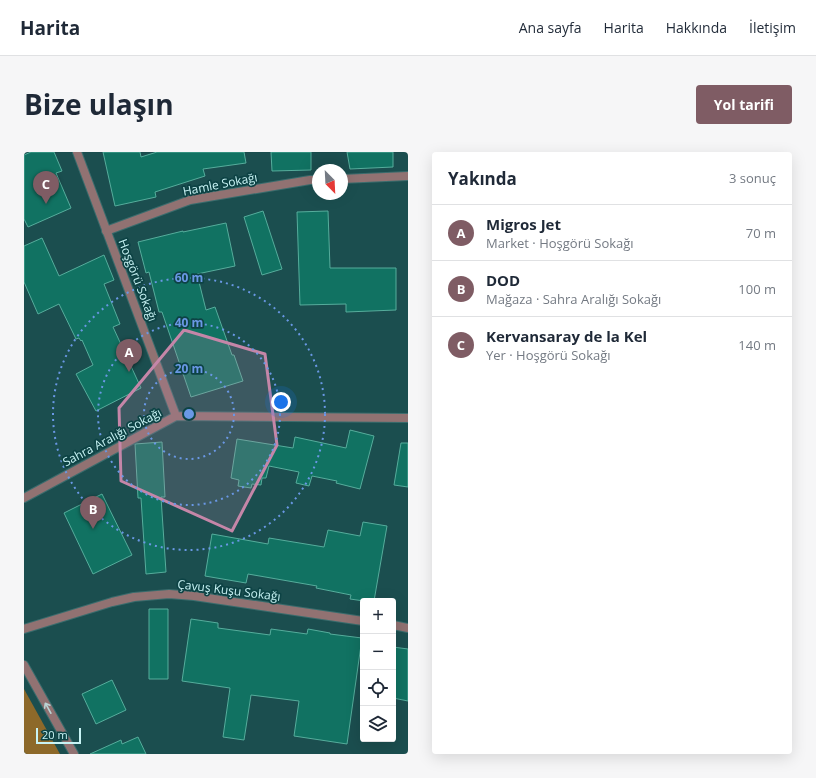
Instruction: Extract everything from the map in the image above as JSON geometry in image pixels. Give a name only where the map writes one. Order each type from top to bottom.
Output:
[{"type":"street","name":"Hoşgörü Sokağı","points":[[77,152],[176,416]]},
{"type":"street","points":[[348,179],[408,176]]},
{"type":"street","name":"Hamle Sokağı","points":[[106,231],[190,200],[312,180]]},
{"type":"street","name":"Sahra Aralığı Sokağı","points":[[24,498],[176,416],[408,418]]},
{"type":"street","name":"Çavuş Kuşu Sokağı","points":[[24,629],[112,602],[134,597],[169,594],[194,596],[360,621]]},
{"type":"street","points":[[396,626],[408,628]]},
{"type":"street","points":[[24,665],[74,754]]},
{"type":"highlighted area","points":[[184,330],[265,354],[277,445],[232,531],[121,481],[119,408]]},
{"type":"shaded area","points":[[24,689],[60,754],[24,754]]},
{"type":"building","points":[[31,152],[54,152],[62,171],[56,173],[71,208],[28,227],[24,219],[24,155]]},
{"type":"building","points":[[103,152],[140,152],[141,157],[157,152],[244,152],[246,163],[203,169],[205,176],[155,192],[156,197],[115,206]]},
{"type":"building","points":[[271,152],[311,152],[311,170],[272,171]]},
{"type":"building","points":[[347,152],[393,152],[393,167],[350,169]]},
{"type":"building","points":[[263,211],[282,269],[262,275],[244,217]]},
{"type":"building","points":[[328,211],[330,268],[396,268],[396,310],[346,312],[346,304],[300,305],[297,212]]},
{"type":"building","points":[[226,223],[235,266],[197,274],[206,310],[215,307],[243,381],[191,397],[162,312],[159,312],[149,272],[146,273],[138,242],[183,231]]},
{"type":"building","points":[[42,238],[59,276],[104,255],[114,280],[104,284],[120,324],[113,327],[141,388],[96,411],[76,374],[93,365],[82,340],[81,341],[79,338],[76,339],[59,304],[38,314],[24,282],[24,246]]},
{"type":"building","points":[[350,430],[374,436],[360,489],[336,483],[337,481],[312,476],[309,486],[296,483],[299,472],[269,466],[266,478],[262,478],[261,485],[252,484],[251,488],[238,486],[239,480],[231,478],[237,439],[293,448],[295,437],[346,448]]},
{"type":"building","points":[[162,442],[165,497],[161,497],[166,572],[146,574],[141,498],[138,498],[135,444]]},
{"type":"building","points":[[401,443],[408,443],[408,487],[394,485]]},
{"type":"building","points":[[102,494],[132,555],[93,574],[64,513]]},
{"type":"building","points":[[363,522],[387,526],[375,598],[360,598],[360,600],[350,599],[351,595],[316,588],[317,586],[248,574],[246,583],[205,576],[212,534],[268,544],[269,538],[324,547],[328,530],[360,536]]},
{"type":"building","points":[[149,609],[168,609],[168,679],[149,679]]},
{"type":"building","points":[[191,619],[218,623],[218,628],[270,635],[271,629],[307,634],[308,629],[330,634],[360,638],[360,652],[347,744],[294,736],[299,701],[251,695],[244,740],[223,737],[230,688],[182,681]]},
{"type":"building","points":[[396,647],[408,649],[408,701],[396,699]]},
{"type":"building","points":[[112,680],[126,710],[96,724],[82,694]]},
{"type":"building","points":[[138,737],[146,754],[90,754],[121,740],[122,744]]},
{"type":"place","name":"Kervansaray de la Kel","points":[[46,204]]},
{"type":"place","name":"Migros Jet","points":[[129,372]]},
{"type":"place","name":"DOD","points":[[93,529]]}]
